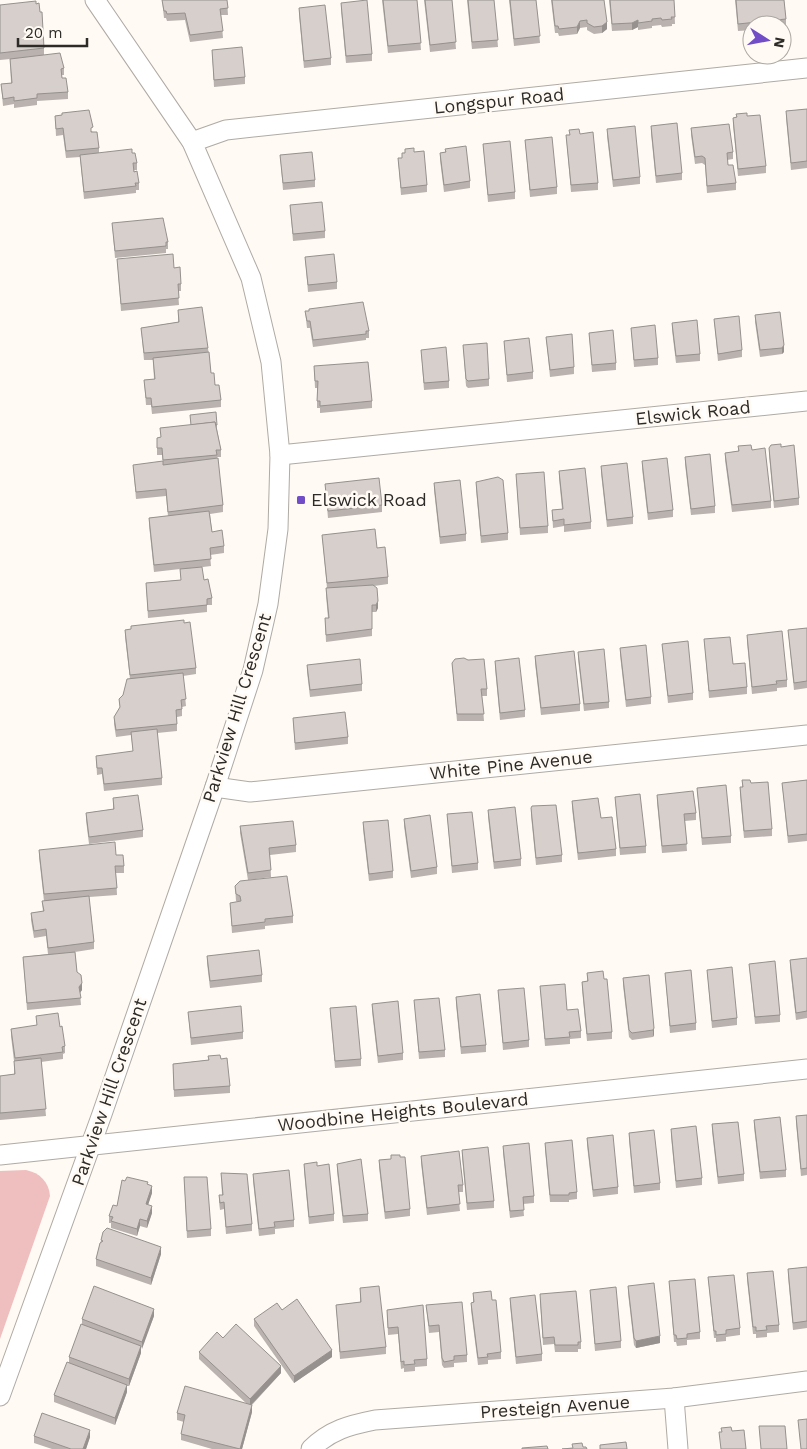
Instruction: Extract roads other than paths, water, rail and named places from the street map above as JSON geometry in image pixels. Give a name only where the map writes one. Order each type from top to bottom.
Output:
[{"type":"street","name":"Parkview Hill Crescent","points":[[0,1396],[90,1146],[215,786],[252,670],[268,604],[278,529],[280,455],[271,362],[251,278],[192,142],[95,0]]},
{"type":"street","name":"Longspur Road","points":[[192,142],[226,130],[807,68]]},
{"type":"street","name":"Elswick Road","points":[[280,455],[807,401]]},
{"type":"street","name":"White Pine Avenue","points":[[215,786],[250,792],[807,735]]},
{"type":"street","name":"Woodbine Heights Boulevard","points":[[0,1154],[807,1069]]},
{"type":"street","name":"Presteign Avenue","points":[[311,1449],[323,1437],[345,1426],[375,1420],[674,1398],[807,1381]]},
{"type":"street","points":[[674,1398],[678,1449]]},
{"type":"place","name":"Elswick Road","points":[[301,500]]}]
